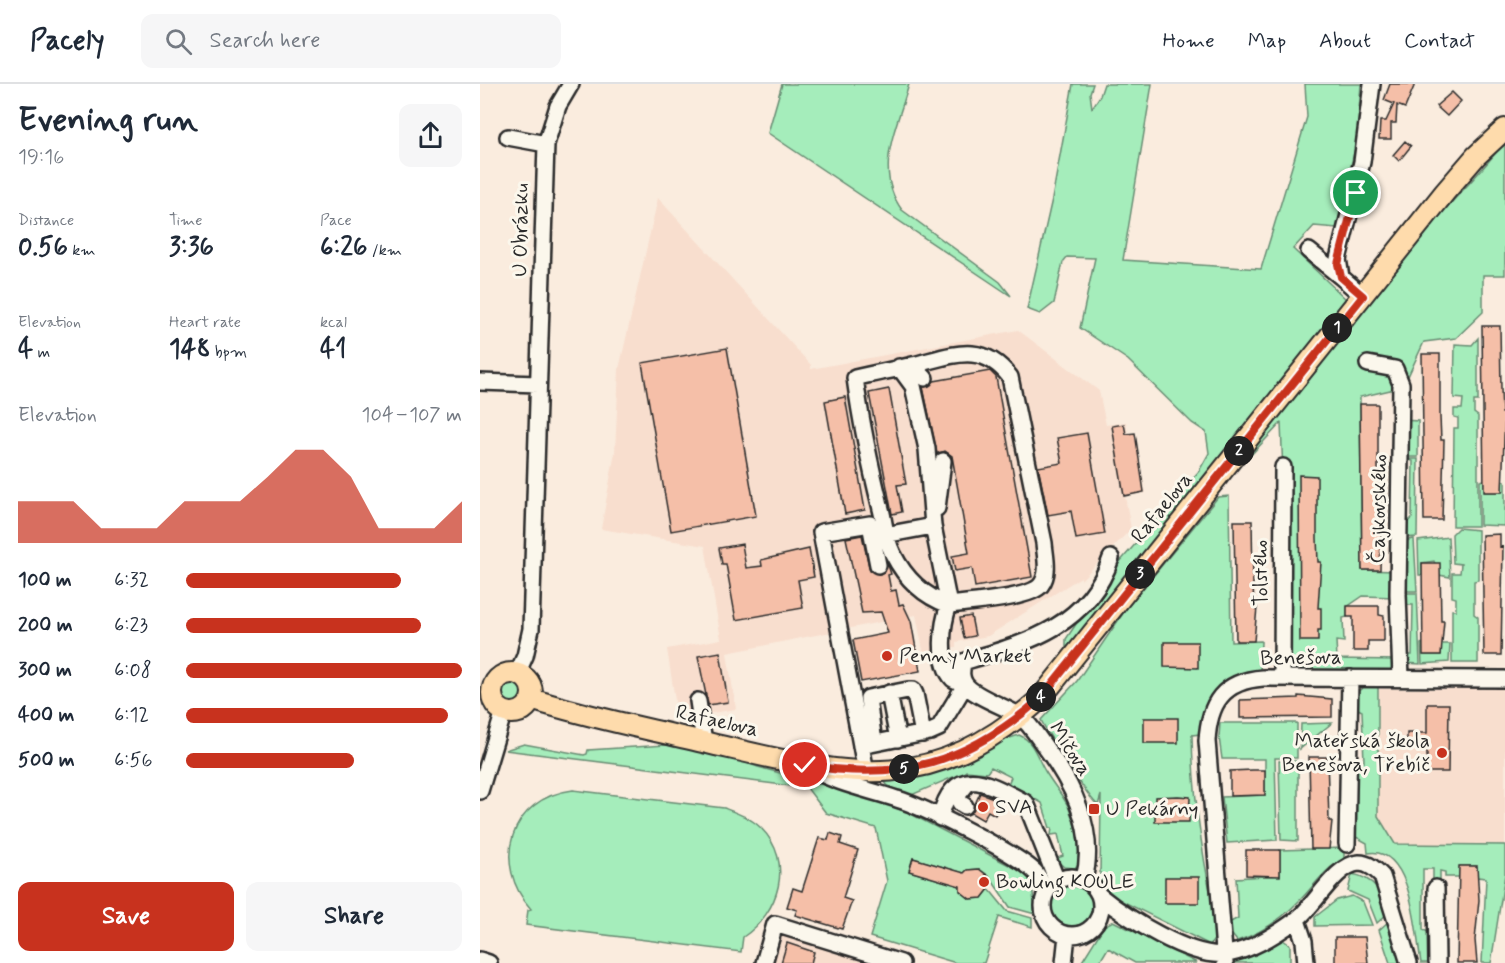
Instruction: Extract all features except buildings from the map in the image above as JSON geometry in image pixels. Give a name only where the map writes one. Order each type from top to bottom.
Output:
[{"type":"main road","name":"Rafaelova","points":[[531,699],[586,716],[805,765],[866,772],[906,769],[936,762],[974,747],[1020,716],[1040,699],[1445,192],[1476,156],[1505,129]]},
{"type":"main road","points":[[505,674],[517,674],[527,681],[531,699],[523,709],[517,712],[504,711],[493,698],[487,684],[505,674]]},
{"type":"street","name":"U Obrázku","points":[[517,674],[525,656],[531,629],[546,144],[558,106],[571,84]]},
{"type":"street","points":[[1341,277],[1338,255],[1362,162],[1372,84]]},
{"type":"street","points":[[508,137],[546,144]]},
{"type":"street","points":[[1309,251],[1363,296]]},
{"type":"street","points":[[968,352],[981,361],[987,356],[1001,366],[1010,377],[1044,543],[1047,571],[1041,585],[1025,593],[1008,591],[949,605],[924,593],[909,580],[893,555],[885,535],[884,507],[861,419],[855,378],[906,366],[968,352]]},
{"type":"street","name":"Čajkovského","points":[[1368,364],[1395,369],[1401,384],[1398,594],[1401,678]]},
{"type":"street","points":[[906,366],[913,386],[927,449],[933,526],[949,605],[941,626],[945,666],[953,679],[1020,716]]},
{"type":"street","points":[[906,366],[925,378]]},
{"type":"street","points":[[480,382],[538,384]]},
{"type":"street","points":[[933,526],[941,490],[943,461]]},
{"type":"street","name":"Tolstého","points":[[1282,678],[1283,467]]},
{"type":"street","points":[[867,745],[821,532],[870,524],[878,565]]},
{"type":"street","points":[[885,535],[933,526]]},
{"type":"street","points":[[965,686],[961,674],[963,662],[1036,639],[1057,627],[1076,613],[1096,589],[1111,558]]},
{"type":"street","points":[[1347,844],[1350,678]]},
{"type":"street","name":"Benešova","points":[[1225,959],[1208,723],[1220,697],[1234,684],[1250,679],[1505,679]]},
{"type":"street","points":[[867,745],[923,734],[939,728],[965,686]]},
{"type":"street","points":[[866,772],[868,698],[913,690],[923,734]]},
{"type":"street","points":[[889,693],[898,739]]},
{"type":"street","points":[[698,701],[704,742]]},
{"type":"street","points":[[480,791],[504,711]]},
{"type":"street","name":"Míčova","points":[[1020,716],[1037,735],[1070,782],[1085,830],[1089,862],[1084,879]]},
{"type":"street","points":[[805,765],[827,778],[899,799],[940,818],[1020,861],[1051,886]]},
{"type":"street","points":[[940,818],[947,796],[957,786],[969,782],[982,781],[1026,803],[1051,886]]},
{"type":"street","points":[[965,806],[960,803],[958,795],[969,782]]},
{"type":"street","points":[[1100,896],[1099,916],[1087,931],[1067,934],[1059,932],[1046,919],[1043,901],[1051,886],[1065,877],[1084,879],[1100,896],[1128,919],[1195,950],[1225,959],[1251,947],[1297,920],[1346,868],[1359,863],[1372,866],[1383,876],[1409,963]]},
{"type":"street","points":[[1436,888],[1437,963]]},
{"type":"street","points":[[1099,916],[1128,919]]},
{"type":"street","points":[[1297,920],[1304,941],[1306,963]]},
{"type":"street","points":[[764,963],[775,924],[901,963]]},
{"type":"street","points":[[1064,963],[1067,934]]},
{"type":"street","points":[[480,960],[489,963]]},
{"type":"shaded area","points":[[658,198],[811,365],[811,369],[1018,330],[1099,391],[1106,425],[1126,422],[1134,469],[1141,469],[1146,493],[1125,496],[1131,529],[1081,580],[1081,577],[988,636],[956,642],[956,647],[942,648],[942,655],[925,660],[916,615],[727,653],[736,709],[678,719],[667,649],[721,639],[705,546],[601,529],[615,452],[619,369]]},
{"type":"shaded area","name":"Mateřská škola Benešova, Třebíč","points":[[1379,689],[1505,689],[1505,845],[1395,844],[1378,816]]},
{"type":"shaded area","points":[[787,932],[886,963],[771,963],[779,937]]},
{"type":"green space","points":[[782,84],[909,84],[890,148],[889,180],[893,195],[902,210],[1000,282],[1011,296],[768,133]]},
{"type":"green space","points":[[1073,84],[1093,84],[1090,93],[1092,108],[1104,84],[1152,84],[1123,260],[1261,269],[1307,117],[1305,84],[1361,84],[1357,139],[1337,228],[1314,226],[1293,249],[1346,299],[1066,654],[1066,639],[1111,572],[1199,471],[1209,453],[1206,432],[1192,423],[1128,360],[1080,328],[1095,258],[1067,257],[1063,262],[1054,303],[1040,314],[1027,309],[1052,199]]},
{"type":"green space","points":[[1505,141],[1505,275],[1483,275],[1483,312],[1456,338],[1424,342],[1403,387],[1360,397],[1362,570],[1395,571],[1395,597],[1363,596],[1347,607],[1347,617],[1343,618],[1344,642],[1336,641],[1337,659],[1396,660],[1396,666],[1387,674],[1289,674],[1290,545],[1278,540],[1283,474],[1281,423],[1249,457],[1266,430],[1389,277]]},
{"type":"green space","points":[[1478,338],[1478,401],[1474,401],[1474,413],[1478,416],[1478,526],[1453,526],[1454,428],[1458,428],[1458,418],[1454,417],[1454,409],[1462,409],[1463,399],[1454,398],[1455,344],[1472,345]]},
{"type":"green space","points":[[1402,420],[1418,421],[1418,457],[1402,457]]},
{"type":"green space","points":[[1403,459],[1418,459],[1417,537],[1402,538],[1402,527],[1412,518],[1413,461]]},
{"type":"green space","points":[[1484,480],[1485,492],[1502,492],[1502,481],[1505,481],[1505,526],[1480,525],[1480,481]]},
{"type":"green space","points":[[1229,496],[1231,642],[1261,641],[1260,673],[1245,676],[1201,734],[1192,735],[1200,835],[1219,933],[1210,945],[1114,897],[1103,887],[1100,878],[1101,795],[1098,805],[1078,780],[1041,720],[1077,681],[1126,609],[1218,497]]},
{"type":"green space","points":[[1458,528],[1478,530],[1478,580],[1474,581],[1474,614],[1478,617],[1478,663],[1452,663],[1452,610],[1456,610],[1456,598],[1452,597],[1452,573],[1460,573],[1461,564],[1453,563],[1452,534]]},
{"type":"green space","points":[[1448,537],[1450,577],[1439,575],[1434,561],[1422,563],[1422,575],[1419,575],[1418,541]]},
{"type":"green space","points":[[1414,539],[1417,591],[1402,591],[1402,541]]},
{"type":"green space","points":[[1402,593],[1417,593],[1420,664],[1405,663],[1405,655],[1412,655],[1413,605],[1405,605]]},
{"type":"green space","points":[[1423,643],[1424,655],[1441,655],[1441,644],[1450,644],[1449,662],[1422,664],[1421,644]]},
{"type":"green space","points":[[512,679],[522,683],[526,693],[522,703],[512,707],[502,703],[498,693],[502,683]]},
{"type":"green space","points":[[1378,685],[1378,816],[1395,844],[1505,845],[1505,874],[1491,963],[1482,963],[1486,878],[1477,877],[1477,866],[1460,866],[1459,877],[1445,877],[1445,872],[1440,871],[1440,880],[1433,880],[1433,869],[1423,869],[1423,930],[1434,934],[1434,963],[1421,963],[1414,913],[1403,877],[1394,863],[1383,854],[1368,853],[1367,843],[1356,837],[1352,831],[1351,763],[1364,762],[1362,711],[1354,707],[1356,693],[1365,686]]},
{"type":"green space","points":[[1220,723],[1297,723],[1297,758],[1275,758],[1277,840],[1227,843],[1222,797],[1265,795],[1265,759],[1222,759]]},
{"type":"green space","points":[[1332,723],[1300,749],[1301,724]]},
{"type":"green space","points":[[1019,735],[1032,746],[1068,806],[1079,847],[1078,862],[1075,868],[1064,867],[1055,859],[1063,856],[1058,834],[1051,835],[1052,828],[1050,828],[1042,803],[1008,784],[1011,777],[991,767],[987,773],[966,771],[956,779],[953,777],[907,797],[887,785],[883,779]]},
{"type":"green space","points":[[524,744],[584,755],[588,750],[666,745],[711,750],[758,767],[868,797],[909,813],[1028,875],[1032,884],[1035,914],[1010,907],[989,876],[979,869],[967,870],[964,873],[913,858],[909,871],[960,886],[960,891],[970,899],[982,898],[989,889],[1007,911],[1032,918],[1032,927],[999,917],[984,963],[956,963],[870,937],[887,881],[876,828],[826,813],[807,788],[505,750]]},
{"type":"green space","points":[[1279,761],[1298,761],[1298,841],[1281,840]]},
{"type":"green space","points":[[573,790],[724,808],[757,824],[771,841],[778,856],[780,871],[773,901],[766,915],[756,927],[743,937],[741,952],[526,925],[528,910],[531,909],[519,891],[512,873],[510,854],[513,836],[521,819],[534,806],[551,796]]},
{"type":"green space","points":[[1344,848],[1344,859],[1326,872],[1286,913],[1263,930],[1237,941],[1229,931],[1229,923],[1238,918],[1236,878],[1280,875],[1280,850]]},
{"type":"green space","points":[[1352,874],[1366,879],[1380,892],[1388,913],[1377,923],[1368,900],[1348,891]]},
{"type":"green space","points":[[1072,884],[1080,885],[1087,890],[1092,897],[1092,913],[1087,920],[1080,925],[1072,926],[1064,925],[1057,920],[1052,913],[1051,905],[1052,897],[1057,890],[1064,885]]},
{"type":"green space","points":[[1352,896],[1363,902],[1372,925],[1315,926],[1315,917],[1337,900]]},
{"type":"green space","points":[[1113,921],[1197,963],[1135,963],[1108,948],[1099,963],[1081,963],[1104,926]]},
{"type":"green space","points":[[1389,921],[1402,963],[1390,963],[1379,930]]},
{"type":"green space","points":[[1280,938],[1290,945],[1290,963],[1229,963],[1229,960]]},
{"type":"place","name":"Penny Market","points":[[887,656]]},
{"type":"place","name":"Mateřská škola Benešova, Třebíč","points":[[1442,753]]},
{"type":"place","name":"SVA","points":[[983,807]]},
{"type":"place","name":"U Pekárny","points":[[1094,809]]},
{"type":"place","name":"Bowling KOULE","points":[[984,882]]},
{"type":"route","points":[[805,765],[866,772],[906,769],[936,762],[986,740],[1040,699],[1363,296],[1341,277],[1338,264],[1338,255],[1356,193]]}]
